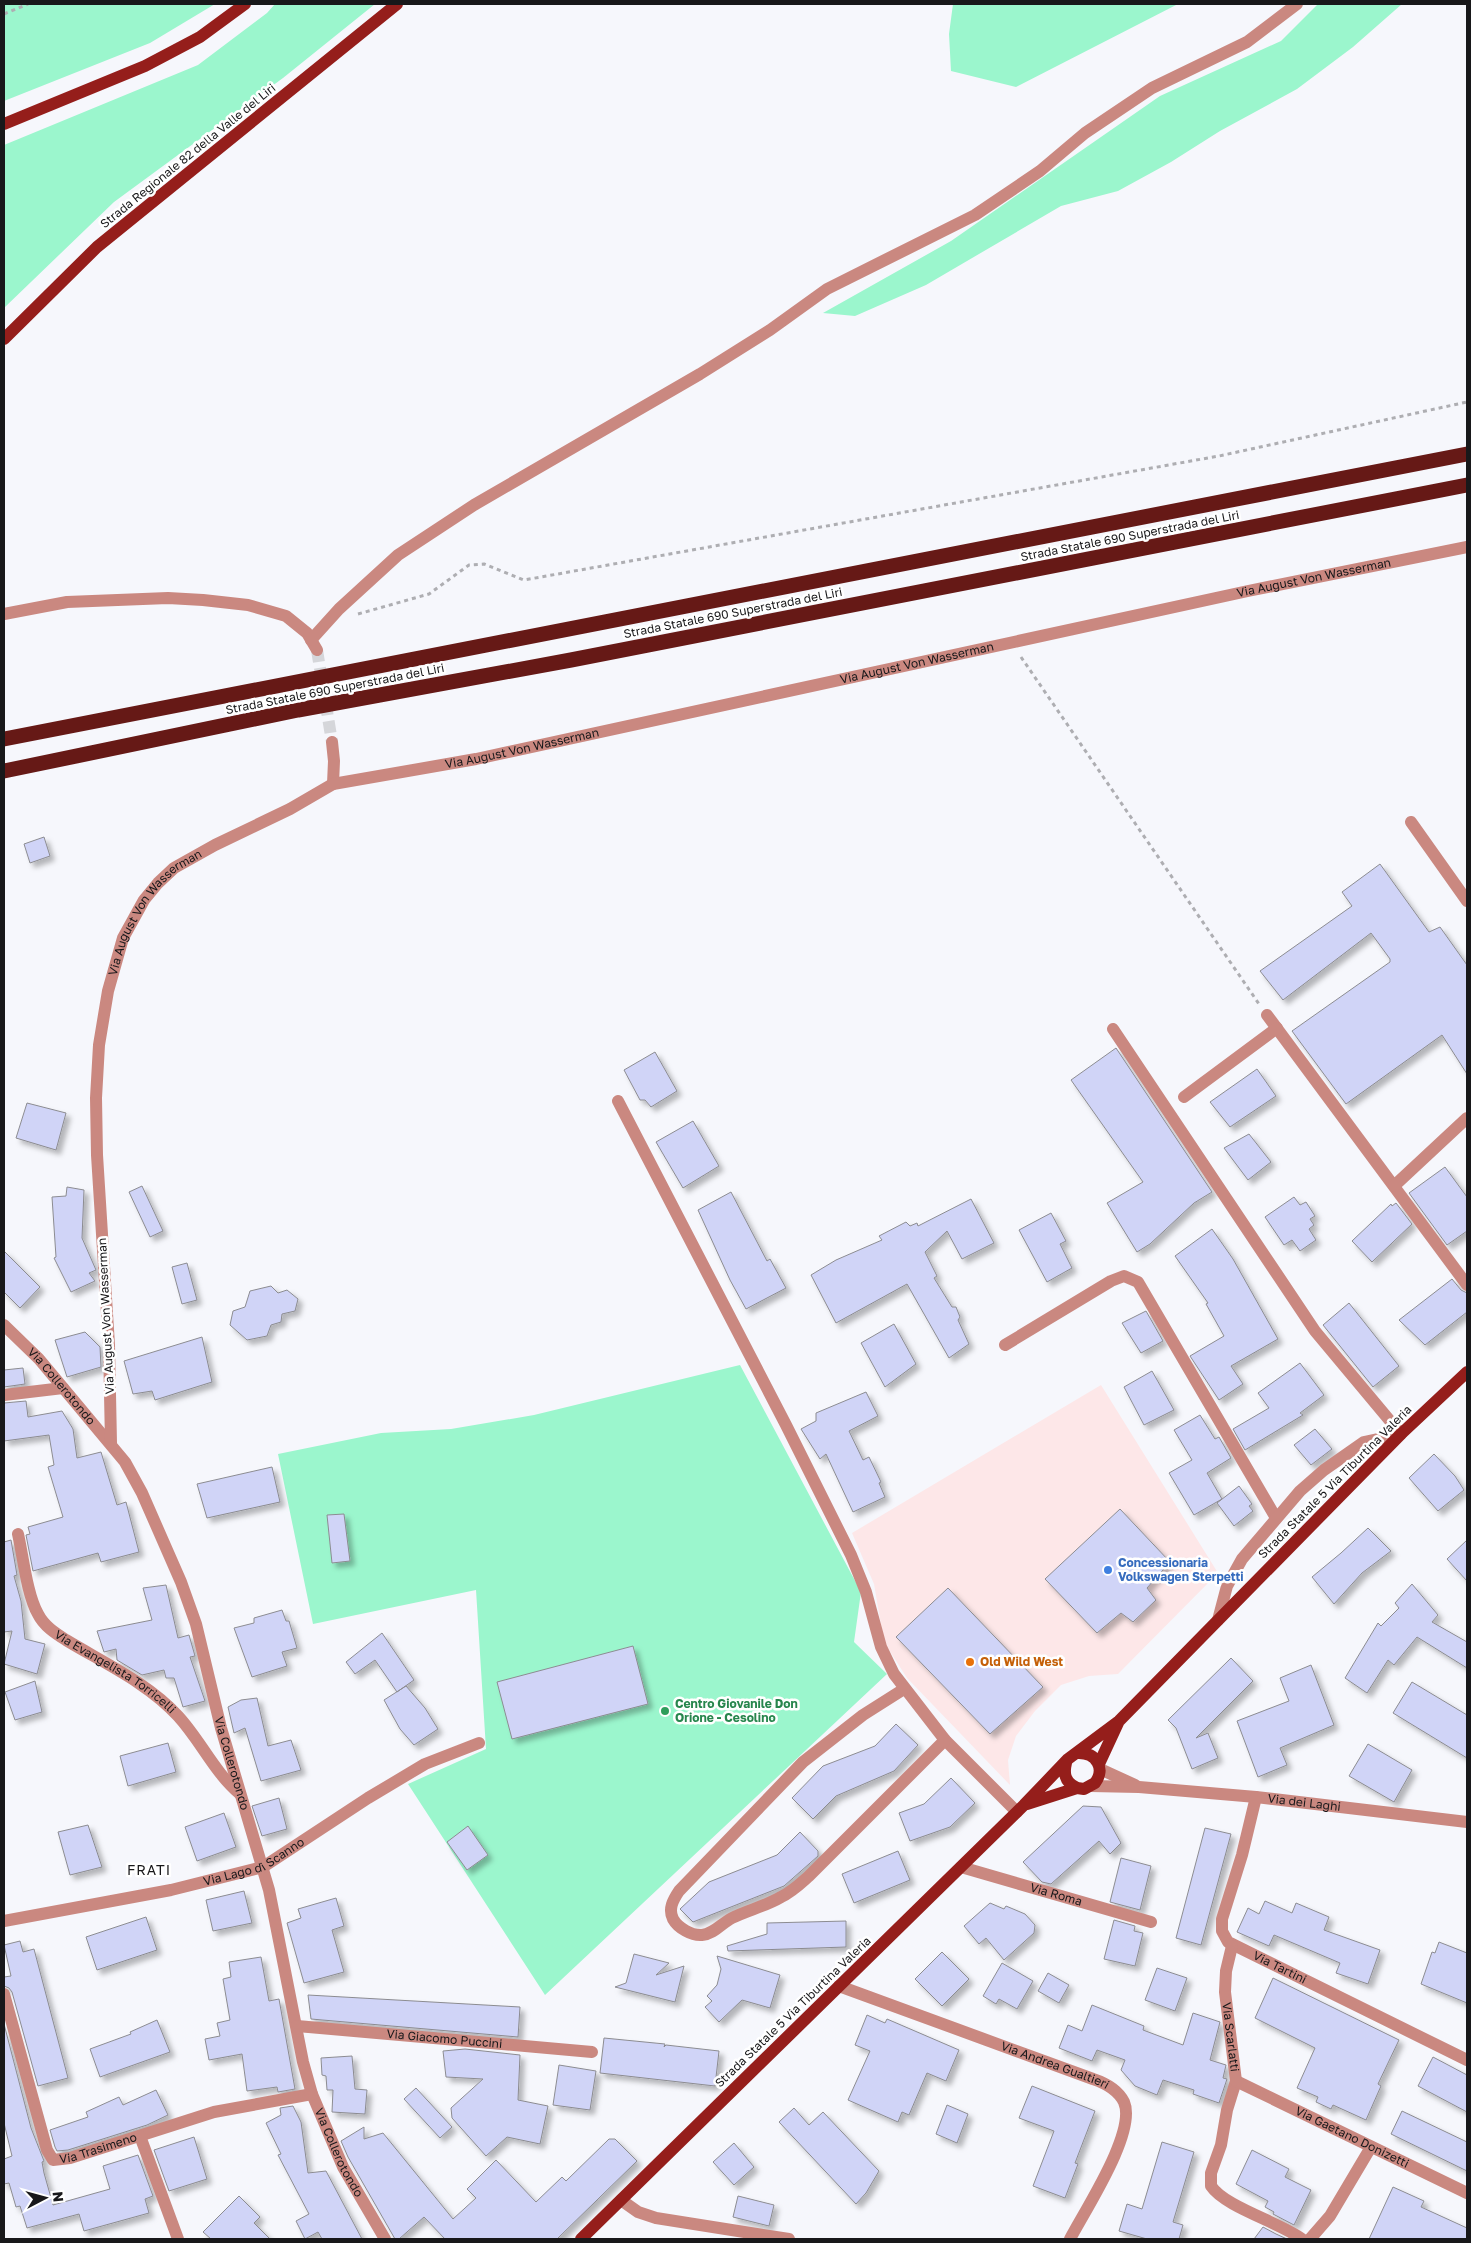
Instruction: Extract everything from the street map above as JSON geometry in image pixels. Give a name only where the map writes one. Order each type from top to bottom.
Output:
[{"type":"highway","name":"Strada Statale 690 Superstrada del Liri","points":[[4,738],[1467,454]]},
{"type":"highway","name":"Strada Statale 690 Superstrada del Liri","points":[[4,771],[298,710],[571,660],[1467,485]]},
{"type":"main road","points":[[4,124],[145,66],[200,37],[245,4]]},
{"type":"main road","name":"Strada Regionale 82 della Valle del Liri","points":[[4,338],[97,247],[397,4]]},
{"type":"main road","name":"Strada Statale 5 Via Tiburtina Valeria","points":[[581,2239],[1073,1755],[1119,1720],[1401,1434],[1467,1372]]},
{"type":"main road","name":"Strada Statale 5 Via Tiburtina Valeria","points":[[1020,1809],[1078,1788],[1091,1786],[1098,1780],[1100,1767],[1119,1720]]},
{"type":"main road","points":[[1079,1752],[1090,1754],[1100,1767]]},
{"type":"main road","points":[[1066,1763],[1064,1769],[1067,1781],[1078,1788]]},
{"type":"street","points":[[4,614],[25,608],[68,602],[168,598],[203,600],[248,605],[286,616],[298,624],[314,645],[338,609],[398,555],[474,505],[700,374],[770,330],[827,289],[975,216],[1040,171],[1086,132],[1152,88],[1247,42],[1297,4]]},
{"type":"street","name":"Via August Von Wasserman","points":[[111,1443],[110,1345],[98,1173],[96,1098],[103,1017],[119,948],[128,927],[144,900],[174,868],[215,845],[290,809],[333,784],[466,761],[1263,588],[1467,547]]},
{"type":"street","points":[[332,742],[334,762],[333,784]]},
{"type":"street","points":[[1411,822],[1467,901]]},
{"type":"street","points":[[1266,1015],[1467,1285]]},
{"type":"street","points":[[1113,1028],[1315,1331],[1401,1434]]},
{"type":"street","points":[[1184,1097],[1276,1028]]},
{"type":"street","points":[[618,1101],[786,1425],[851,1555],[866,1592],[881,1647],[890,1666],[904,1689],[945,1740],[1020,1809]]},
{"type":"street","points":[[1394,1186],[1467,1118]]},
{"type":"street","points":[[1005,1345],[1112,1281],[1124,1276],[1138,1282],[1276,1518]]},
{"type":"street","name":"Via Collerotondo","points":[[4,1325],[39,1359],[111,1443],[136,1481],[188,1599],[198,1631],[221,1728],[273,1905],[296,2026],[312,2094],[338,2159],[385,2239]]},
{"type":"street","points":[[4,1395],[63,1388]]},
{"type":"street","points":[[1218,1620],[1228,1586],[1238,1565],[1276,1518],[1311,1481],[1352,1449],[1376,1438],[1401,1434]]},
{"type":"street","name":"Via Evangelista Torricelli","points":[[18,1534],[32,1601],[41,1619],[53,1631],[166,1704],[186,1725],[220,1776],[241,1795]]},
{"type":"street","points":[[904,1689],[845,1728],[814,1752],[788,1776],[679,1891],[671,1909],[674,1920],[691,1934],[703,1935],[710,1933],[730,1918],[782,1897],[809,1876],[945,1740]]},
{"type":"street","name":"Via Lago di Scanno","points":[[4,1921],[162,1892],[263,1867],[368,1798],[426,1764],[479,1743]]},
{"type":"street","name":"Via dei Laghi","points":[[1100,1767],[1139,1787]]},
{"type":"street","name":"Via dei Laghi","points":[[1091,1786],[1139,1787],[1256,1797],[1467,1822]]},
{"type":"street","points":[[1232,1946],[1224,1937],[1222,1920],[1242,1855],[1256,1797]]},
{"type":"street","name":"Via Roma","points":[[961,1867],[1151,1922]]},
{"type":"street","name":"Via Tartini","points":[[1232,1946],[1467,2060]]},
{"type":"street","name":"Via Scarlatti","points":[[1232,1946],[1226,1971],[1225,1992],[1236,2081],[1227,2110],[1221,2145],[1211,2173],[1211,2186],[1222,2198],[1285,2228],[1302,2239]]},
{"type":"street","name":"Via Andrea Gualtieri","points":[[839,1986],[1093,2079],[1117,2093],[1123,2100],[1126,2109],[1124,2134],[1070,2239]]},
{"type":"street","name":"Via Trasimeno","points":[[4,1994],[49,2156],[53,2160],[70,2158],[224,2110],[312,2094]]},
{"type":"street","name":"Via Giacomo Puccini","points":[[296,2026],[592,2052]]},
{"type":"street","name":"Via Gaetano Donizetti","points":[[1236,2081],[1467,2194]]},
{"type":"street","points":[[140,2136],[178,2239]]},
{"type":"street","points":[[1310,2239],[1330,2216],[1371,2147]]},
{"type":"street","points":[[621,2200],[638,2212],[656,2218],[789,2239]]},
{"type":"path","points":[[4,14],[28,4]]},
{"type":"path","points":[[354,616],[429,594],[469,564],[484,564],[524,580],[1219,456],[1467,402]]},
{"type":"path","points":[[1011,642],[1266,1015]]},
{"type":"shaded area","points":[[1101,1385],[1218,1573],[1118,1674],[1089,1676],[1061,1685],[1035,1711],[1016,1736],[1008,1760],[1010,1785],[907,1678],[884,1642],[874,1584],[852,1533]]},
{"type":"green space","points":[[4,4],[215,4],[150,43],[4,101]]},
{"type":"green space","points":[[275,4],[375,4],[283,78],[114,202],[4,308],[4,145],[198,65],[267,13]]},
{"type":"green space","points":[[953,4],[1178,4],[1016,87],[951,71],[949,34]]},
{"type":"green space","points":[[1318,4],[1402,4],[1353,47],[1297,89],[1220,131],[1171,162],[1118,191],[1061,206],[926,285],[855,316],[823,313],[951,241],[1160,96],[1281,41]]},
{"type":"green space","name":"Centro Giovanile Don Orione - Cesolino","points":[[740,1365],[861,1592],[854,1642],[887,1674],[545,1995],[408,1784],[486,1749],[476,1590],[313,1624],[278,1454],[381,1433],[451,1429],[534,1415]]},
{"type":"building","points":[[44,837],[50,856],[30,863],[24,844]]},
{"type":"building","points":[[1380,864],[1429,932],[1440,927],[1467,965],[1467,1074],[1442,1035],[1346,1104],[1292,1031],[1390,962],[1390,959],[1371,933],[1283,1000],[1260,971],[1352,906],[1342,892]]},
{"type":"building","points":[[1116,1048],[1212,1192],[1194,1203],[1150,1244],[1137,1252],[1107,1203],[1143,1182],[1071,1080]]},
{"type":"building","points":[[655,1052],[677,1091],[651,1107],[645,1100],[640,1100],[624,1070]]},
{"type":"building","points":[[1257,1069],[1276,1096],[1230,1127],[1210,1102]]},
{"type":"building","points":[[27,1103],[66,1113],[56,1150],[16,1138]]},
{"type":"building","points":[[693,1121],[719,1166],[683,1188],[656,1142]]},
{"type":"building","points":[[1249,1134],[1271,1162],[1248,1180],[1224,1148]]},
{"type":"building","points":[[1445,1167],[1467,1197],[1467,1231],[1447,1245],[1409,1193]]},
{"type":"building","points":[[142,1186],[163,1231],[150,1237],[129,1192]]},
{"type":"building","points":[[67,1187],[84,1190],[82,1238],[96,1270],[89,1273],[95,1281],[71,1292],[54,1258],[56,1257],[52,1197],[66,1196]]},
{"type":"building","points":[[731,1192],[767,1261],[770,1259],[786,1288],[746,1309],[730,1280],[698,1210]]},
{"type":"building","points":[[1294,1197],[1300,1205],[1306,1202],[1315,1216],[1310,1219],[1314,1225],[1309,1229],[1316,1240],[1300,1251],[1292,1240],[1284,1245],[1265,1217]]},
{"type":"building","points":[[971,1199],[994,1243],[962,1259],[947,1231],[925,1252],[937,1276],[934,1278],[952,1307],[956,1307],[960,1317],[958,1320],[969,1344],[949,1358],[907,1284],[836,1323],[811,1275],[836,1260],[882,1240],[879,1236],[906,1222],[910,1226],[917,1223],[918,1226]]},
{"type":"building","points":[[1396,1203],[1412,1224],[1372,1262],[1352,1241],[1391,1204],[1392,1206]]},
{"type":"building","points":[[1051,1213],[1066,1241],[1060,1244],[1072,1268],[1047,1282],[1019,1230]]},
{"type":"building","points":[[1212,1229],[1233,1259],[1278,1339],[1231,1366],[1243,1384],[1219,1400],[1190,1356],[1224,1336],[1206,1304],[1208,1303],[1175,1256]]},
{"type":"building","points":[[4,1251],[40,1287],[20,1308],[4,1292]]},
{"type":"building","points":[[187,1263],[197,1300],[182,1304],[172,1267]]},
{"type":"building","points":[[1452,1279],[1461,1290],[1467,1293],[1467,1312],[1425,1345],[1399,1320]]},
{"type":"building","points":[[271,1286],[278,1293],[287,1290],[298,1299],[295,1311],[282,1314],[281,1322],[271,1325],[267,1336],[247,1340],[230,1325],[233,1311],[245,1307],[250,1291]]},
{"type":"building","points":[[1349,1303],[1399,1366],[1373,1387],[1323,1325]]},
{"type":"building","points":[[1146,1311],[1163,1341],[1141,1353],[1122,1323]]},
{"type":"building","points":[[894,1324],[916,1364],[885,1387],[861,1343]]},
{"type":"building","points":[[85,1332],[100,1347],[101,1367],[67,1377],[55,1340]]},
{"type":"building","points":[[202,1337],[212,1382],[155,1400],[152,1391],[133,1394],[124,1361]]},
{"type":"building","points":[[1300,1363],[1324,1395],[1300,1413],[1303,1415],[1245,1450],[1233,1429],[1269,1408],[1258,1393]]},
{"type":"building","points":[[23,1368],[25,1384],[4,1387],[4,1370]]},
{"type":"building","points":[[1152,1371],[1174,1410],[1144,1425],[1124,1387]]},
{"type":"building","points":[[866,1392],[878,1416],[849,1431],[863,1460],[869,1457],[881,1482],[879,1483],[885,1497],[853,1512],[826,1454],[820,1459],[801,1429],[816,1421],[816,1413]]},
{"type":"building","points":[[26,1401],[28,1417],[62,1411],[73,1429],[77,1458],[101,1452],[117,1505],[126,1502],[139,1552],[101,1562],[98,1553],[33,1571],[26,1535],[30,1534],[28,1527],[63,1517],[48,1467],[54,1465],[49,1435],[4,1441],[4,1403]]},
{"type":"building","points":[[1200,1415],[1215,1439],[1219,1437],[1231,1458],[1207,1473],[1222,1499],[1194,1515],[1169,1473],[1192,1460],[1174,1430]]},
{"type":"building","points":[[1315,1429],[1332,1449],[1311,1465],[1294,1445]]},
{"type":"building","points":[[1434,1454],[1455,1476],[1464,1490],[1438,1511],[1409,1478]]},
{"type":"building","points":[[272,1467],[280,1502],[207,1518],[197,1484]]},
{"type":"building","points":[[1239,1486],[1252,1504],[1249,1506],[1253,1511],[1234,1526],[1217,1503]]},
{"type":"building","name":"Concessionaria Volkswagen Sterpetti","points":[[1120,1509],[1170,1562],[1147,1588],[1156,1600],[1133,1622],[1121,1613],[1097,1633],[1045,1579]]},
{"type":"building","points":[[344,1514],[350,1561],[332,1563],[327,1515]]},
{"type":"building","points":[[1368,1528],[1391,1551],[1362,1573],[1334,1604],[1312,1577]]},
{"type":"building","points":[[11,1540],[17,1575],[14,1576],[21,1601],[25,1639],[45,1644],[37,1674],[4,1664],[12,1631],[4,1632],[4,1542]]},
{"type":"building","points":[[1467,1540],[1467,1581],[1447,1559]]},
{"type":"building","points":[[1412,1584],[1438,1615],[1432,1622],[1467,1642],[1467,1668],[1417,1637],[1394,1665],[1388,1660],[1367,1693],[1345,1678],[1378,1623],[1381,1626],[1399,1608],[1395,1603]]},
{"type":"building","points":[[166,1585],[178,1638],[189,1635],[195,1656],[190,1657],[205,1701],[183,1707],[174,1678],[166,1678],[164,1670],[142,1675],[117,1660],[116,1649],[104,1652],[97,1631],[152,1620],[143,1588]]},
{"type":"building","name":"Old Wild West","points":[[948,1588],[1043,1687],[990,1734],[896,1637]]},
{"type":"building","points":[[282,1610],[286,1621],[289,1621],[297,1648],[282,1652],[287,1666],[252,1677],[234,1628],[254,1623],[254,1618]]},
{"type":"building","points":[[382,1633],[414,1680],[397,1692],[375,1660],[355,1674],[346,1662]]},
{"type":"building","points":[[633,1646],[648,1704],[512,1739],[497,1682]]},
{"type":"building","points":[[1231,1658],[1253,1681],[1196,1738],[1208,1733],[1218,1758],[1192,1769],[1176,1728],[1168,1720]]},
{"type":"building","points":[[1311,1665],[1334,1725],[1280,1748],[1287,1765],[1258,1777],[1237,1721],[1289,1701],[1280,1678]]},
{"type":"building","points":[[35,1681],[42,1712],[15,1720],[5,1692]]},
{"type":"building","points":[[1412,1682],[1467,1715],[1467,1758],[1393,1713]]},
{"type":"building","points":[[406,1686],[425,1708],[438,1729],[414,1745],[400,1729],[384,1700]]},
{"type":"building","points":[[257,1698],[268,1746],[291,1740],[301,1770],[261,1781],[245,1728],[234,1733],[228,1707],[241,1700]]},
{"type":"building","points":[[896,1724],[918,1745],[894,1771],[836,1796],[813,1819],[792,1798],[823,1766],[875,1746]]},
{"type":"building","points":[[168,1743],[176,1772],[128,1786],[120,1756]]},
{"type":"building","points":[[1368,1744],[1412,1770],[1394,1802],[1349,1776]]},
{"type":"building","points":[[951,1778],[975,1803],[950,1827],[910,1841],[899,1813],[924,1804]]},
{"type":"building","points":[[279,1798],[287,1829],[262,1836],[252,1806]]},
{"type":"building","points":[[1083,1806],[1101,1807],[1121,1843],[1110,1854],[1099,1841],[1051,1884],[1042,1882],[1023,1862]]},
{"type":"building","points":[[224,1813],[236,1847],[197,1861],[185,1827]]},
{"type":"building","points":[[88,1825],[102,1867],[70,1875],[58,1832]]},
{"type":"building","points":[[468,1826],[488,1855],[467,1870],[447,1842]]},
{"type":"building","points":[[1205,1828],[1231,1834],[1201,1945],[1176,1938]]},
{"type":"building","points":[[800,1832],[818,1851],[818,1856],[784,1886],[693,1922],[680,1909],[709,1882],[777,1855]]},
{"type":"building","points":[[898,1851],[910,1880],[854,1903],[842,1874]]},
{"type":"building","points":[[1121,1858],[1151,1866],[1140,1910],[1110,1902]]},
{"type":"building","points":[[244,1891],[252,1923],[213,1931],[206,1900]]},
{"type":"building","points":[[336,1898],[344,1926],[332,1930],[344,1972],[304,1983],[287,1923],[301,1918],[298,1909]]},
{"type":"building","points":[[1265,1901],[1292,1913],[1296,1903],[1329,1917],[1324,1930],[1380,1950],[1368,1984],[1336,1973],[1340,1963],[1274,1935],[1269,1946],[1237,1932],[1248,1908],[1259,1914]]},
{"type":"building","points":[[990,1903],[1004,1909],[1006,1906],[1025,1914],[1035,1925],[1034,1933],[1004,1960],[986,1938],[979,1944],[964,1926]]},
{"type":"building","points":[[146,1917],[157,1950],[97,1970],[86,1937]]},
{"type":"building","points":[[1114,1920],[1135,1926],[1134,1931],[1143,1933],[1135,1966],[1104,1959]]},
{"type":"building","points":[[846,1921],[846,1947],[728,1951],[727,1946],[767,1934],[767,1923]]},
{"type":"building","points":[[20,1941],[23,1952],[34,1949],[68,2078],[38,2086],[12,1992],[4,1986],[4,1977],[11,1976],[4,1945]]},
{"type":"building","points":[[1439,1942],[1467,1953],[1467,2003],[1421,1984],[1432,1952],[1435,1953]]},
{"type":"building","points":[[942,1952],[969,1979],[942,2006],[915,1979]]},
{"type":"building","points":[[634,1954],[669,1963],[656,1975],[684,1966],[675,2002],[615,1987],[626,1983]]},
{"type":"building","points":[[717,1956],[780,1975],[770,2008],[742,2000],[719,2022],[705,2007],[712,2001],[707,1996],[717,1985],[721,1969]]},
{"type":"building","points":[[261,1957],[269,2001],[279,1999],[295,2089],[278,2092],[277,2087],[247,2091],[242,2054],[209,2060],[205,2039],[220,2036],[217,2023],[230,2020],[223,1979],[231,1977],[229,1962]]},
{"type":"building","points":[[1002,1963],[1033,1981],[1017,2009],[999,1999],[996,2004],[983,1996]]},
{"type":"building","points":[[1157,1968],[1187,1978],[1175,2011],[1145,2000]]},
{"type":"building","points":[[1048,1973],[1069,1985],[1059,2003],[1038,1991]]},
{"type":"building","points":[[1273,1978],[1399,2040],[1378,2084],[1381,2086],[1366,2120],[1333,2105],[1331,2109],[1316,2102],[1318,2097],[1297,2088],[1315,2048],[1255,2018]]},
{"type":"building","points":[[308,1995],[520,2007],[518,2037],[311,2019]]},
{"type":"building","points":[[1092,2005],[1144,2026],[1143,2030],[1183,2045],[1193,2013],[1220,2022],[1210,2060],[1226,2065],[1223,2078],[1227,2079],[1219,2103],[1193,2094],[1194,2090],[1163,2080],[1157,2095],[1135,2086],[1121,2070],[1125,2060],[1097,2050],[1092,2061],[1059,2048],[1068,2025],[1082,2031]]},
{"type":"building","points":[[867,2015],[885,2023],[887,2019],[959,2050],[946,2081],[927,2073],[909,2115],[902,2112],[898,2122],[848,2100],[870,2051],[855,2045]]},
{"type":"building","points":[[157,2020],[170,2052],[100,2077],[90,2049],[131,2034],[130,2032]]},
{"type":"building","points":[[4,2024],[31,2128],[44,2161],[42,2162],[44,2173],[53,2205],[110,2189],[103,2166],[138,2155],[153,2196],[145,2199],[149,2213],[84,2231],[79,2214],[27,2228],[20,2206],[16,2207],[9,2183],[4,2184],[4,2159],[12,2156],[4,2123]]},
{"type":"building","points":[[604,2038],[665,2044],[664,2047],[666,2045],[719,2051],[715,2086],[600,2073]]},
{"type":"building","points":[[465,2049],[520,2055],[518,2100],[548,2106],[540,2144],[507,2137],[486,2156],[452,2118],[451,2108],[483,2079],[446,2077],[443,2051]]},
{"type":"building","points":[[352,2056],[355,2089],[367,2090],[365,2114],[332,2112],[333,2090],[327,2090],[326,2076],[322,2075],[321,2058]]},
{"type":"building","points":[[1433,2057],[1467,2075],[1467,2112],[1418,2086]]},
{"type":"building","points":[[559,2065],[596,2071],[590,2110],[553,2105]]},
{"type":"building","points":[[1032,2086],[1095,2111],[1075,2163],[1078,2164],[1065,2198],[1033,2186],[1054,2131],[1019,2118]]},
{"type":"building","points":[[416,2088],[452,2127],[440,2138],[404,2099]]},
{"type":"building","points":[[156,2090],[168,2115],[147,2125],[68,2150],[57,2151],[50,2130],[88,2117],[86,2112],[119,2097],[123,2105]]},
{"type":"building","points":[[947,2105],[968,2114],[957,2143],[936,2134]]},
{"type":"building","points":[[293,2106],[301,2122],[308,2173],[326,2171],[362,2239],[322,2239],[318,2232],[305,2239],[296,2221],[309,2214],[278,2155],[281,2154],[266,2123],[281,2115],[280,2108]]},
{"type":"building","points":[[794,2108],[809,2125],[823,2112],[879,2171],[866,2193],[856,2204],[779,2122]]},
{"type":"building","points":[[1402,2111],[1467,2142],[1467,2171],[1391,2134]]},
{"type":"building","points":[[364,2127],[364,2139],[383,2133],[453,2219],[476,2198],[467,2189],[496,2160],[536,2202],[562,2177],[566,2181],[609,2139],[615,2139],[637,2161],[557,2239],[445,2239],[424,2217],[399,2239],[395,2239],[348,2157],[341,2141]]},
{"type":"building","points":[[194,2137],[207,2179],[169,2191],[154,2150]]},
{"type":"building","points":[[1162,2142],[1194,2152],[1173,2222],[1183,2225],[1179,2239],[1147,2239],[1119,2231],[1127,2204],[1142,2209]]},
{"type":"building","points":[[734,2143],[754,2167],[734,2185],[713,2162]]},
{"type":"building","points":[[1252,2150],[1289,2169],[1285,2177],[1311,2190],[1294,2225],[1273,2214],[1274,2212],[1265,2207],[1268,2201],[1236,2184]]},
{"type":"building","points":[[1393,2187],[1424,2201],[1421,2207],[1467,2228],[1467,2239],[1369,2239]]},
{"type":"building","points":[[239,2196],[260,2217],[254,2223],[270,2239],[211,2239],[203,2232]]},
{"type":"building","points":[[738,2196],[774,2205],[769,2226],[733,2217]]},
{"type":"building","points":[[1263,2227],[1276,2234],[1287,2239],[1254,2239]]},
{"type":"tunnel","points":[[317,650],[332,742]]},
{"type":"place","name":"Concessionaria Volkswagen Sterpetti","points":[[1108,1570]]},
{"type":"place","name":"Old Wild West","points":[[970,1662]]},
{"type":"place","name":"Centro Giovanile Don Orione - Cesolino","points":[[665,1711]]},
{"type":"district","name":"FRATI","points":[[149,1870]]}]
